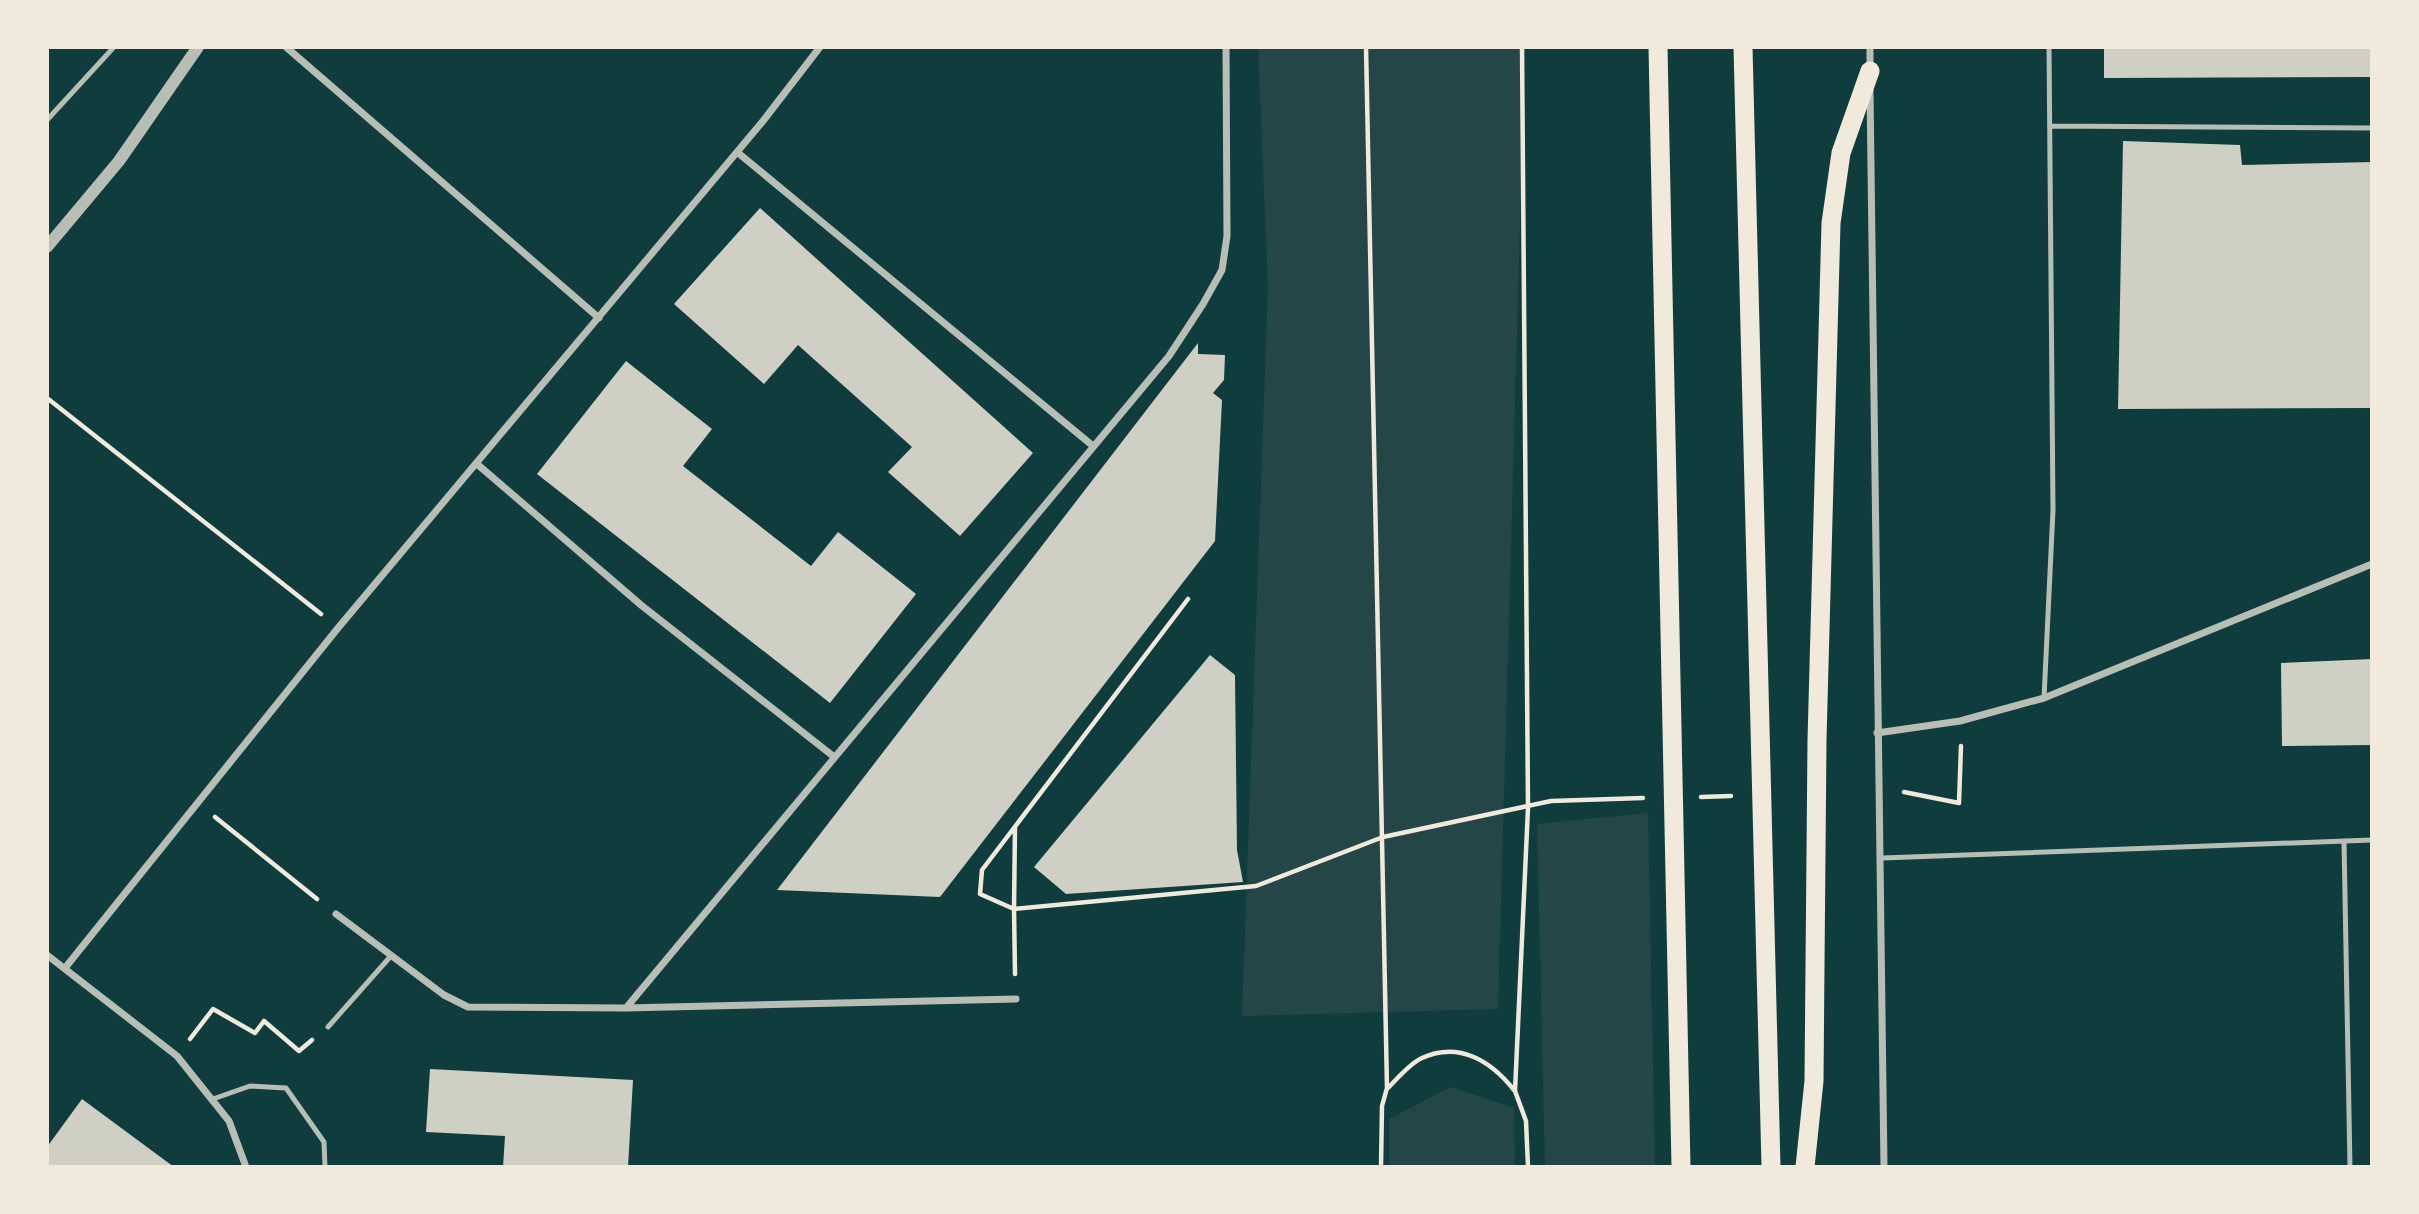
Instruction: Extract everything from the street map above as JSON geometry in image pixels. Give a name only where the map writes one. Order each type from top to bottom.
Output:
[{"type":"highway","points":[[1658,47],[1681,1167]]},
{"type":"highway","points":[[1743,47],[1771,1167]]},
{"type":"highway","points":[[1805,1167],[1814,1081],[1817,740],[1831,223],[1842,153],[1870,71]]},
{"type":"street","points":[[47,247],[119,161],[198,47]]},
{"type":"street","points":[[286,47],[599,318]]},
{"type":"street","points":[[65,968],[338,628],[737,152],[820,47]]},
{"type":"street","points":[[626,1007],[1168,356],[1203,304],[1222,270],[1227,236],[1226,47]]},
{"type":"street","points":[[1870,47],[1884,1167]]},
{"type":"street","points":[[737,152],[1093,446]]},
{"type":"street","points":[[477,464],[641,605],[833,756]]},
{"type":"street","points":[[1877,733],[1960,721],[2045,698],[2372,564]]},
{"type":"street","points":[[336,914],[390,957],[444,995],[468,1007],[626,1007],[1016,999]]},
{"type":"street","points":[[47,955],[177,1056],[229,1121],[246,1167]]},
{"type":"lane","points":[[47,120],[114,47]]},
{"type":"lane","points":[[2045,698],[2053,510],[2049,47]]},
{"type":"lane","points":[[2050,126],[2372,128]]},
{"type":"lane","points":[[1882,858],[2372,840]]},
{"type":"lane","points":[[2344,841],[2350,1167]]},
{"type":"lane","points":[[328,1027],[390,957]]},
{"type":"lane","points":[[213,1099],[250,1086],[286,1088],[324,1142],[325,1167]]},
{"type":"path","points":[[1366,47],[1387,1088],[1382,1106],[1381,1167]]},
{"type":"path","points":[[1515,1090],[1528,808],[1522,47]]},
{"type":"path","points":[[47,398],[338,628]]},
{"type":"path","points":[[1188,599],[982,870],[980,894],[1014,909],[1256,886],[1383,837],[1551,801],[1646,798]]},
{"type":"path","points":[[1902,791],[1959,803],[1962,776]]},
{"type":"path","points":[[1700,797],[1740,796]]},
{"type":"path","points":[[198,804],[336,914]]},
{"type":"path","points":[[1015,827],[1016,999]]},
{"type":"path","points":[[177,1056],[213,1009],[255,1033],[264,1021],[299,1051],[328,1027]]},
{"type":"path","points":[[1387,1088],[1419,1059],[1441,1051],[1472,1055],[1497,1069],[1515,1090],[1526,1121],[1528,1167]]},
{"type":"shaded area","points":[[1258,47],[1525,47],[1498,1009],[1242,1016],[1268,286]]},
{"type":"shaded area","points":[[1648,813],[1655,1167],[1545,1167],[1537,824]]},
{"type":"shaded area","points":[[1451,1087],[1514,1108],[1515,1167],[1389,1167],[1389,1119]]},
{"type":"building","points":[[2104,47],[2372,47],[2372,77],[2104,78]]},
{"type":"building","points":[[2123,141],[2240,145],[2242,165],[2372,162],[2372,408],[2118,409]]},
{"type":"building","points":[[760,208],[1033,453],[960,536],[888,472],[912,447],[798,345],[764,384],[674,304]]},
{"type":"building","points":[[1198,343],[1198,354],[1225,355],[1224,380],[1213,393],[1222,400],[1215,541],[940,897],[777,890]]},
{"type":"building","points":[[626,361],[712,429],[683,466],[811,566],[838,532],[916,594],[830,703],[537,474]]},
{"type":"building","points":[[1210,655],[1235,675],[1237,850],[1243,882],[1066,894],[1034,867]]},
{"type":"building","points":[[2372,659],[2372,745],[2282,746],[2281,663]]},
{"type":"building","points":[[430,1069],[633,1080],[628,1167],[503,1167],[505,1136],[426,1132]]},
{"type":"building","points":[[82,1099],[174,1167],[47,1167],[47,1147]]}]
